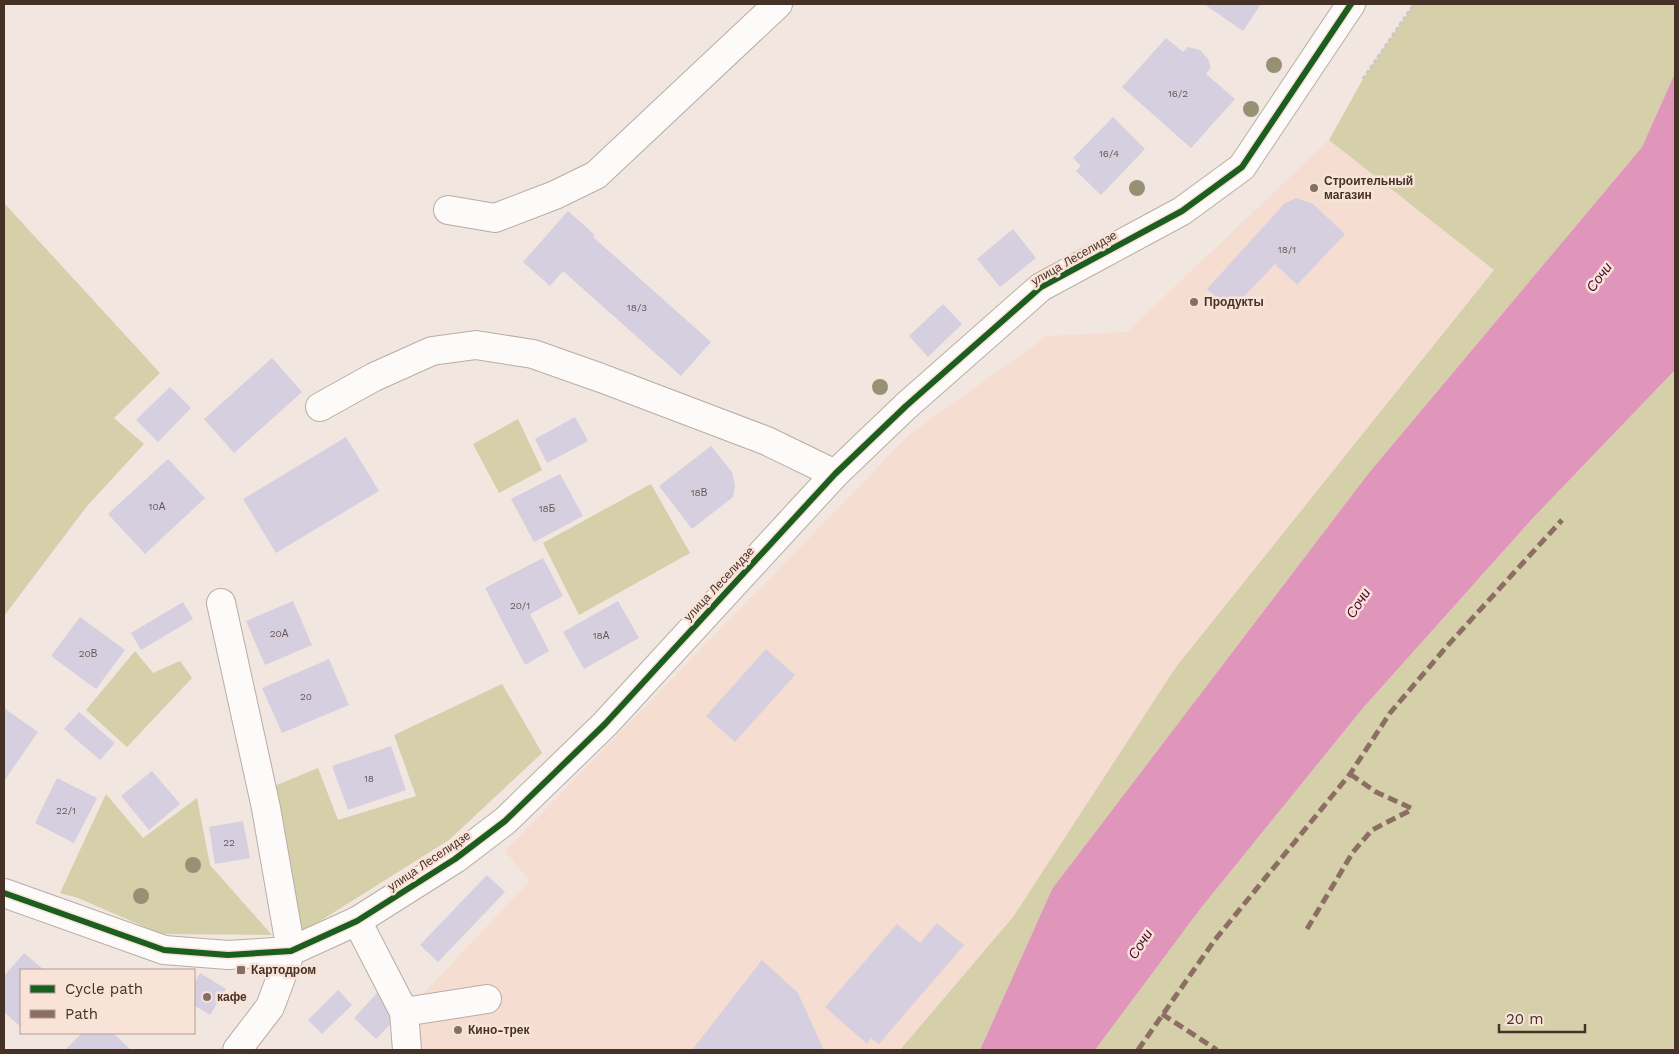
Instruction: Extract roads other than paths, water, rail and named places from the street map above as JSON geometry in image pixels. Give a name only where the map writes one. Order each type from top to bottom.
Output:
[{"type":"street","points":[[448,210],[495,218],[555,195],[596,175],[778,4]]},
{"type":"street","name":"улица Леселидзе","points":[[4,893],[164,950],[228,954],[291,951],[357,921],[455,858],[505,821],[605,724],[835,474],[906,406],[1041,287],[1182,212],[1242,167],[1351,4]]},
{"type":"street","points":[[320,407],[374,377],[432,351],[476,345],[533,354],[601,378],[767,441],[835,474]]},
{"type":"street","points":[[221,603],[266,808],[291,951],[270,1007],[237,1050]]},
{"type":"street","points":[[357,921],[404,1012],[408,1050]]},
{"type":"street","points":[[404,1012],[487,999]]},
{"type":"water","name":"Сочи","points":[[1675,73],[1675,370],[1532,519],[1363,708],[1201,908],[1095,1050],[980,1050],[1052,889],[1368,474],[1642,147]]},
{"type":"place","name":"Строительный магазин","points":[[1314,188]]},
{"type":"place","name":"Продукты","points":[[1194,302]]},
{"type":"place","name":"Картодром","points":[[241,970]]},
{"type":"place","name":"кафе","points":[[207,997]]},
{"type":"place","name":"Кино-трек","points":[[458,1030]]}]
